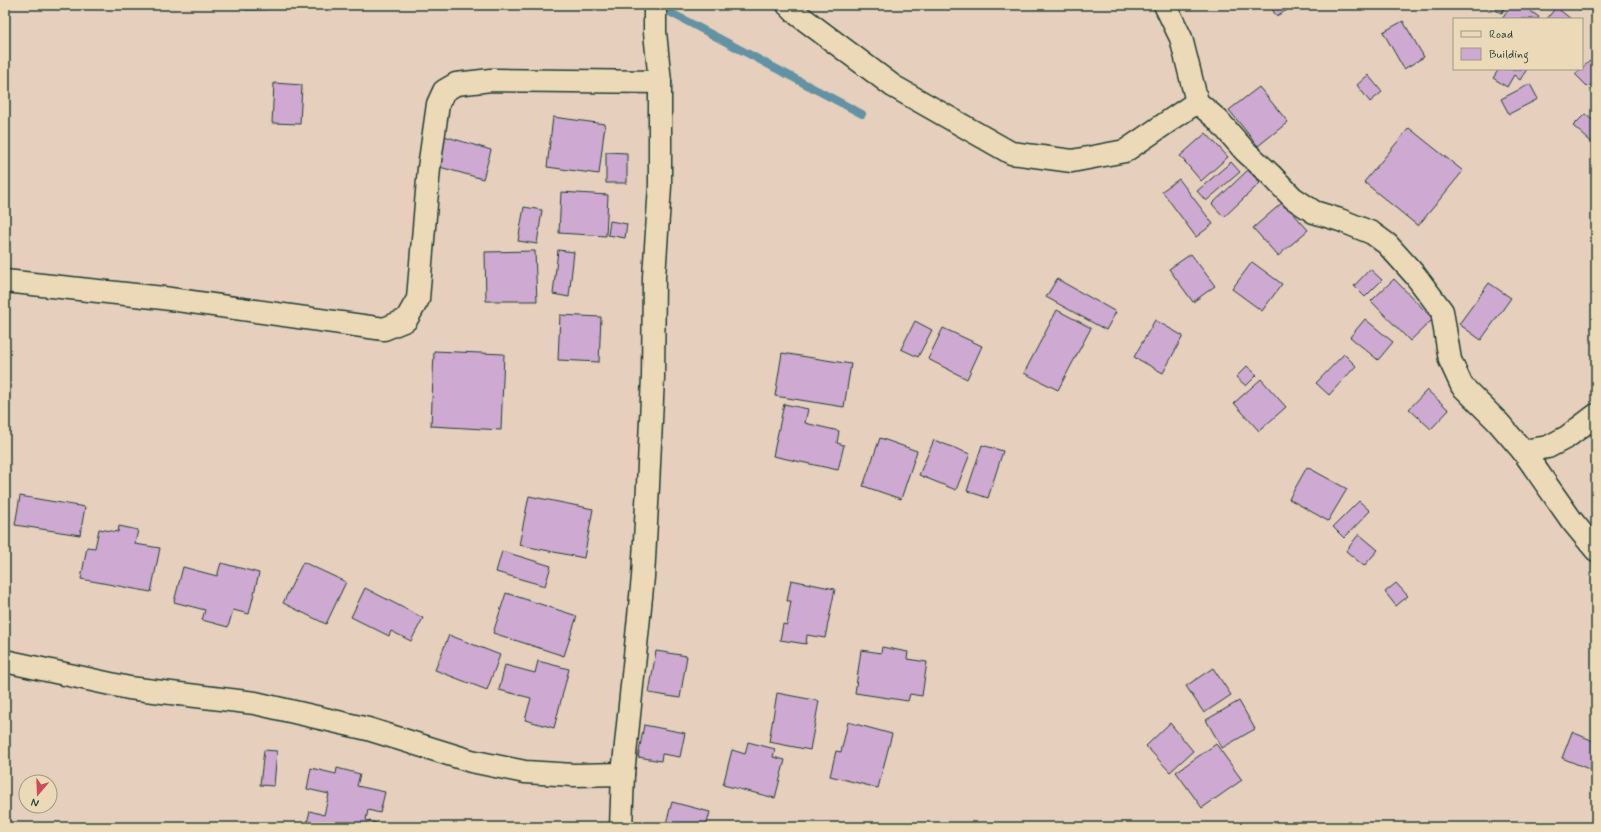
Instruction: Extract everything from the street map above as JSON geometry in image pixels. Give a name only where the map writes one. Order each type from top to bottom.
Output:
[{"type":"street","points":[[621,827],[623,774],[643,577],[653,377],[654,276],[660,186],[660,82],[655,32],[655,5]]},
{"type":"street","points":[[788,5],[797,14],[893,86],[1011,153],[1072,162],[1125,151],[1196,102]]},
{"type":"street","points":[[1165,5],[1181,38],[1196,102],[1218,120],[1245,151],[1271,175],[1292,198],[1314,212],[1340,220],[1372,233],[1387,244],[1415,275],[1442,311],[1450,360],[1462,386],[1498,422],[1523,451],[1572,521],[1596,550]]},
{"type":"street","points":[[5,281],[162,298],[384,329],[406,320],[418,299],[429,168],[438,104],[444,91],[456,84],[491,80],[660,82]]},
{"type":"street","points":[[1523,451],[1548,447],[1567,437],[1596,415]]},
{"type":"street","points":[[5,661],[129,688],[255,703],[368,729],[471,761],[524,772],[574,775],[623,774]]},
{"type":"building","points":[[1270,5],[1294,5],[1295,6],[1276,16]]},
{"type":"building","points":[[1488,5],[1505,5],[1502,13],[1487,7]]},
{"type":"building","points":[[1512,5],[1522,5],[1539,17],[1538,18],[1503,18]]},
{"type":"building","points":[[1556,7],[1570,18],[1548,18]]},
{"type":"building","points":[[1403,21],[1424,57],[1404,69],[1383,32]]},
{"type":"building","points":[[1590,61],[1596,68],[1596,80],[1588,87],[1575,74],[1580,70],[1583,70],[1583,67]]},
{"type":"building","points":[[1498,70],[1526,70],[1520,80],[1514,75],[1507,87],[1493,78]]},
{"type":"building","points":[[1368,75],[1382,92],[1370,102],[1357,85]]},
{"type":"building","points":[[274,83],[302,85],[300,124],[272,123]]},
{"type":"building","points":[[1530,84],[1538,99],[1509,114],[1501,99]]},
{"type":"building","points":[[1259,87],[1288,122],[1258,146],[1229,110]]},
{"type":"building","points":[[1585,114],[1596,123],[1596,146],[1573,126]]},
{"type":"building","points":[[553,117],[605,124],[599,174],[547,167]]},
{"type":"building","points":[[1409,128],[1463,171],[1418,226],[1364,182]]},
{"type":"building","points":[[1206,133],[1228,157],[1201,181],[1180,156]]},
{"type":"building","points":[[444,136],[491,150],[483,179],[436,166]]},
{"type":"building","points":[[606,152],[627,153],[627,183],[606,183]]},
{"type":"building","points":[[1231,162],[1240,172],[1206,201],[1197,191]]},
{"type":"building","points":[[1248,170],[1260,183],[1224,217],[1212,204]]},
{"type":"building","points":[[1179,179],[1213,224],[1196,237],[1162,191]]},
{"type":"building","points":[[561,192],[608,195],[606,236],[559,233]]},
{"type":"building","points":[[1283,202],[1308,230],[1278,256],[1253,228]]},
{"type":"building","points":[[524,207],[542,210],[537,244],[518,241]]},
{"type":"building","points":[[610,221],[627,224],[625,238],[608,235]]},
{"type":"building","points":[[558,250],[574,252],[569,297],[553,294]]},
{"type":"building","points":[[535,251],[537,301],[486,301],[485,252]]},
{"type":"building","points":[[1191,254],[1215,286],[1193,302],[1169,269]]},
{"type":"building","points":[[1252,262],[1282,284],[1262,311],[1232,289]]},
{"type":"building","points":[[1370,269],[1382,280],[1365,297],[1354,286]]},
{"type":"building","points":[[1057,279],[1116,312],[1106,330],[1046,297]]},
{"type":"building","points":[[1394,279],[1433,319],[1410,341],[1371,301]]},
{"type":"building","points":[[1489,283],[1511,298],[1481,340],[1459,324]]},
{"type":"building","points":[[1057,310],[1091,328],[1058,390],[1024,373]]},
{"type":"building","points":[[560,315],[601,317],[599,362],[558,360]]},
{"type":"building","points":[[1365,319],[1393,342],[1378,360],[1350,337]]},
{"type":"building","points":[[1155,320],[1183,336],[1163,373],[1134,357]]},
{"type":"building","points":[[915,321],[932,330],[918,357],[901,349]]},
{"type":"building","points":[[943,328],[982,346],[967,379],[928,359]]},
{"type":"building","points":[[434,351],[504,354],[501,430],[431,426]]},
{"type":"building","points":[[782,353],[851,364],[844,407],[775,396]]},
{"type":"building","points":[[1344,354],[1356,366],[1329,395],[1316,383]]},
{"type":"building","points":[[1247,366],[1257,375],[1246,386],[1236,377]]},
{"type":"building","points":[[1261,379],[1286,407],[1259,431],[1234,403]]},
{"type":"building","points":[[1427,390],[1449,410],[1431,429],[1409,409]]},
{"type":"building","points":[[784,404],[808,409],[805,423],[839,431],[837,443],[844,445],[838,470],[773,456]]},
{"type":"building","points":[[880,438],[917,451],[901,499],[863,486]]},
{"type":"building","points":[[934,440],[970,454],[956,490],[919,475]]},
{"type":"building","points":[[982,445],[1003,451],[988,498],[967,491]]},
{"type":"building","points":[[1307,467],[1347,489],[1328,521],[1289,499]]},
{"type":"building","points":[[20,496],[85,507],[80,535],[15,525]]},
{"type":"building","points":[[529,496],[593,509],[584,558],[519,545]]},
{"type":"building","points":[[1359,501],[1370,511],[1344,538],[1333,527]]},
{"type":"building","points":[[119,526],[138,530],[135,544],[160,548],[151,592],[81,579],[87,547],[95,548],[99,529],[118,532]]},
{"type":"building","points":[[1359,534],[1378,550],[1364,566],[1346,551]]},
{"type":"building","points":[[502,551],[551,566],[545,586],[496,572]]},
{"type":"building","points":[[303,562],[346,582],[326,624],[283,603]]},
{"type":"building","points":[[221,563],[259,573],[249,614],[233,610],[228,627],[202,620],[205,610],[174,602],[183,567],[217,576]]},
{"type":"building","points":[[791,580],[835,589],[825,638],[807,635],[806,644],[780,640],[783,624],[787,625],[791,601],[787,601]]},
{"type":"building","points":[[1396,583],[1408,596],[1396,606],[1385,592]]},
{"type":"building","points":[[365,588],[423,618],[411,641],[391,631],[389,636],[351,617]]},
{"type":"building","points":[[506,593],[577,616],[564,656],[493,633]]},
{"type":"building","points":[[449,635],[500,655],[487,690],[435,670]]},
{"type":"building","points":[[882,647],[908,652],[907,659],[927,662],[922,696],[910,694],[908,701],[855,693],[861,650],[881,653]]},
{"type":"building","points":[[656,651],[687,656],[680,698],[649,693]]},
{"type":"building","points":[[538,661],[569,669],[554,728],[525,720],[531,698],[499,690],[505,665],[535,673]]},
{"type":"building","points":[[1213,668],[1231,695],[1204,713],[1186,686]]},
{"type":"building","points":[[777,693],[819,701],[810,750],[769,742]]},
{"type":"building","points":[[1239,701],[1255,729],[1222,748],[1206,720]]},
{"type":"building","points":[[848,722],[892,734],[878,788],[830,776],[836,751],[841,752]]},
{"type":"building","points":[[1170,723],[1193,751],[1170,772],[1146,746]]},
{"type":"building","points":[[644,725],[685,733],[680,757],[662,754],[661,761],[638,757]]},
{"type":"building","points":[[1572,732],[1596,742],[1596,772],[1562,758]]},
{"type":"building","points":[[748,742],[775,749],[773,757],[785,760],[775,798],[723,785],[732,750],[745,754]]},
{"type":"building","points":[[1216,744],[1242,780],[1202,808],[1176,772]]},
{"type":"building","points":[[264,750],[277,751],[274,786],[260,785]]},
{"type":"building","points":[[311,768],[336,774],[337,768],[360,774],[357,786],[385,792],[380,813],[368,810],[366,820],[388,827],[306,827],[310,811],[324,815],[329,794],[307,789]]},
{"type":"building","points":[[672,802],[710,812],[706,827],[665,827]]},
{"type":"waterway","points":[[240,5],[247,7],[295,5]]},
{"type":"waterway","points":[[658,6],[862,114]]}]
